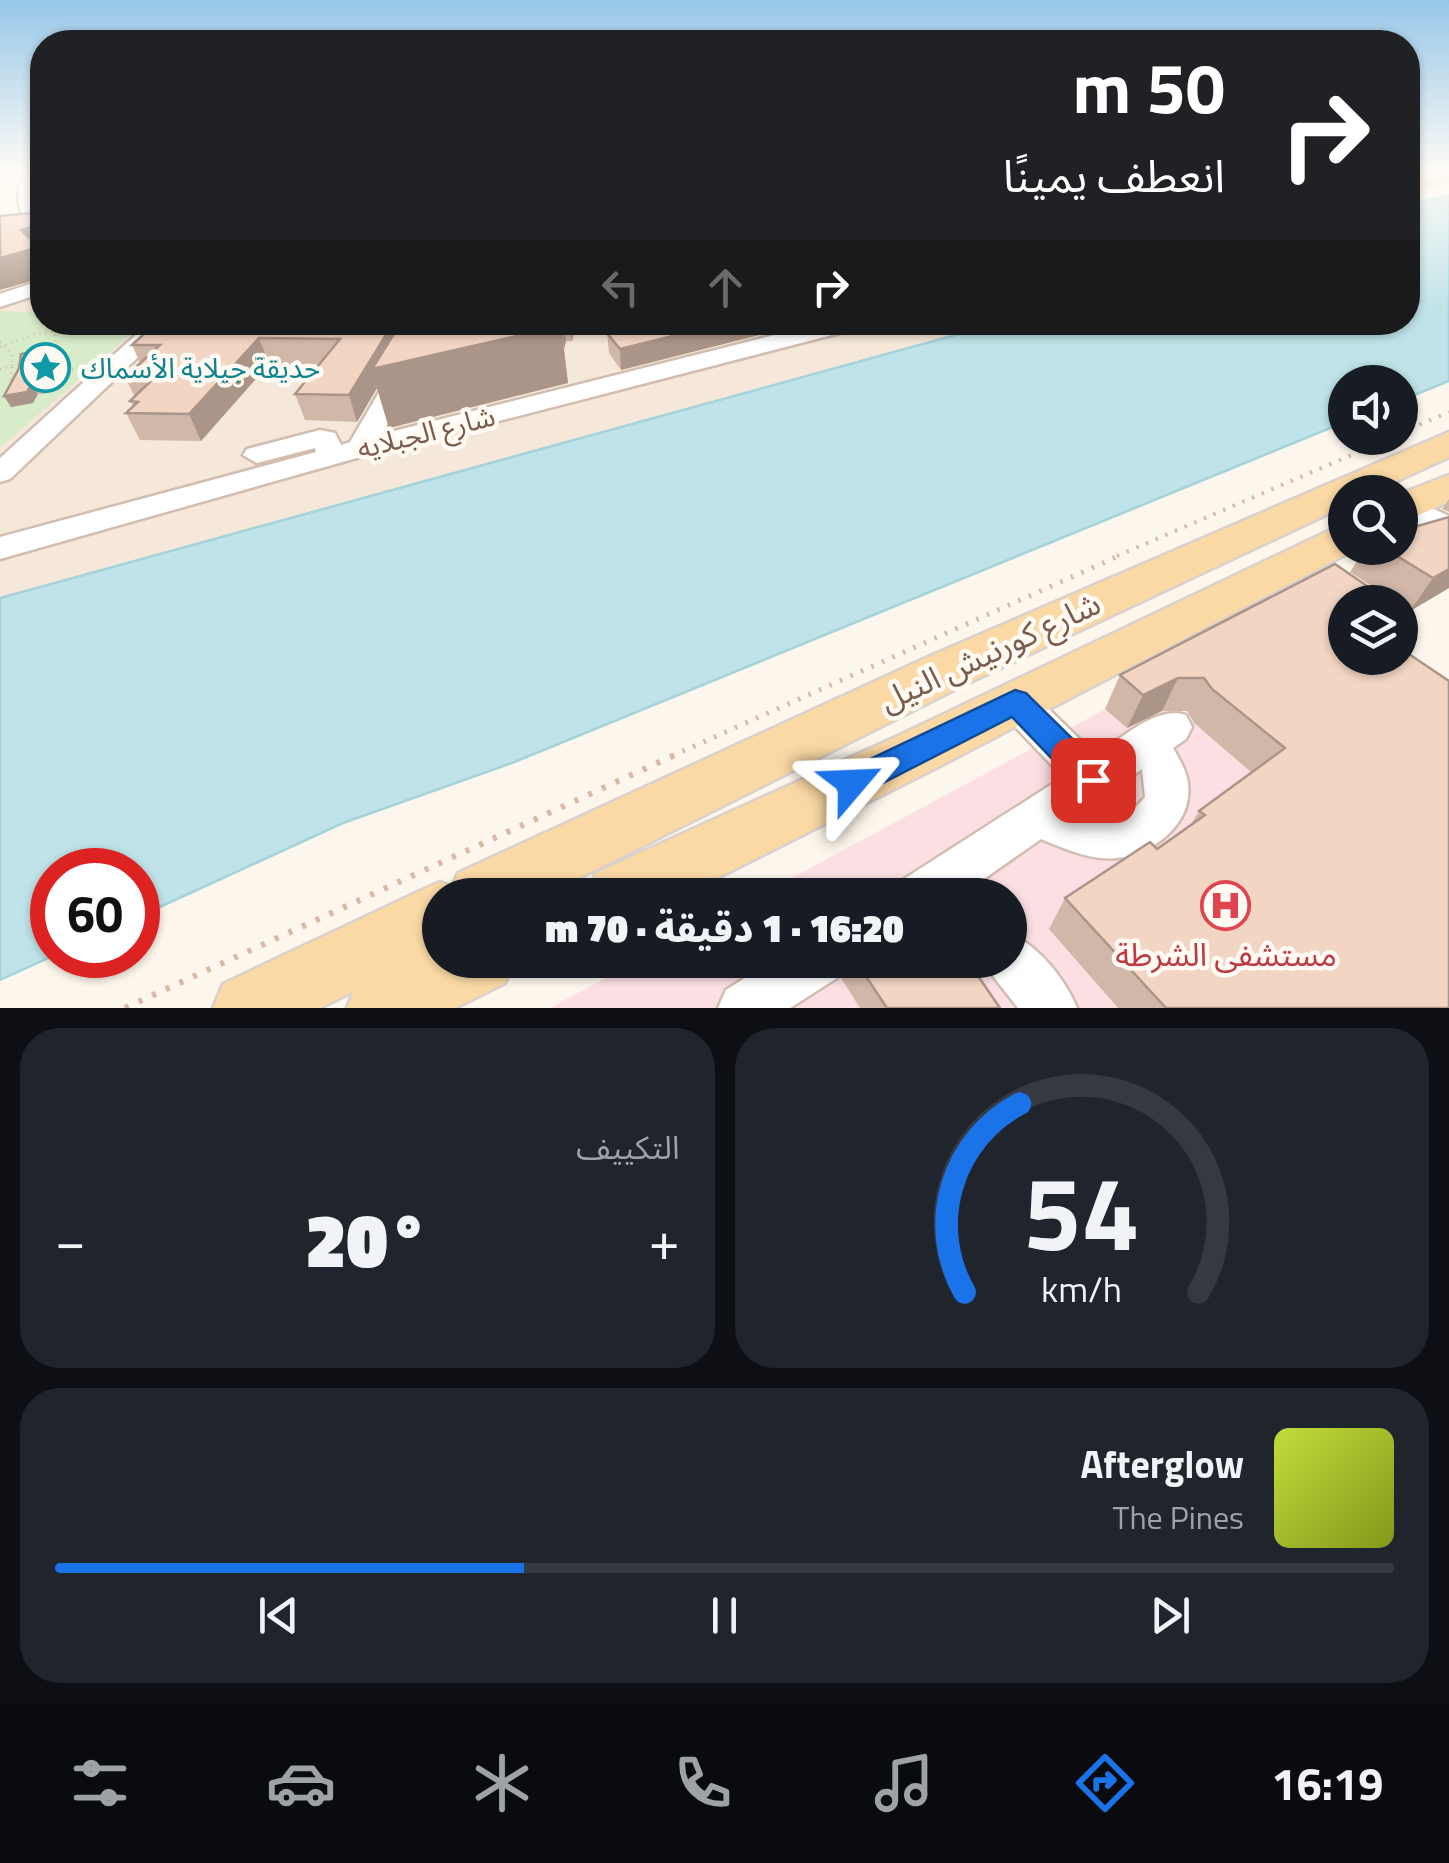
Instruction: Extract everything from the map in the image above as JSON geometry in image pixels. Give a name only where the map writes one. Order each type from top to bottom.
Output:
[{"type":"main road","name":"شارع كورنيش النيل","points":[[515,878],[946,671],[1449,443]]},
{"type":"main road","points":[[1418,501],[1449,487]]},
{"type":"main road","name":"شارع كورنيش النيل","points":[[654,878],[919,751],[1328,545]]},
{"type":"main road","points":[[946,671],[951,698],[969,725]]},
{"type":"main road","points":[[858,712],[893,725],[919,751]]},
{"type":"main road","points":[[246,1008],[422,923]]},
{"type":"main road","points":[[382,1008],[444,978]]},
{"type":"street","points":[[15,234],[30,232]]},
{"type":"street","points":[[0,304],[30,291]]},
{"type":"street","points":[[0,304],[30,307]]},
{"type":"street","points":[[0,473],[150,335]]},
{"type":"street","points":[[361,448],[424,335]]},
{"type":"street","name":"شارع الجبلايه","points":[[0,548],[361,448],[804,335]]},
{"type":"street","points":[[256,455],[320,438],[325,439],[332,456]]},
{"type":"street","points":[[1418,515],[1449,529]]},
{"type":"street","points":[[1015,701],[1093,780]]},
{"type":"street","points":[[956,878],[1037,818],[1160,735],[1167,794],[1163,809],[1140,831],[1104,838],[1082,835],[1037,818]]},
{"type":"street","points":[[757,1004],[794,978]]},
{"type":"street","points":[[1026,978],[1051,1008]]},
{"type":"path","points":[[1,344],[47,335]]},
{"type":"path","points":[[57,335],[57,372]]},
{"type":"path","points":[[1,344],[12,354],[14,366],[7,394]]},
{"type":"path","points":[[42,358],[57,354]]},
{"type":"path","points":[[0,369],[28,362]]},
{"type":"path","points":[[34,380],[87,366]]},
{"type":"path","points":[[1418,426],[1449,412]]},
{"type":"path","points":[[126,1008],[952,627],[1352,455]]},
{"type":"shaded area","points":[[0,298],[30,299],[30,335],[975,335],[1070,388],[0,754]]},
{"type":"shaded area","points":[[1150,685],[1449,943],[1449,1008],[550,1008],[606,978],[1027,978],[1027,878],[792,878]]},
{"type":"green space","name":"حديقة جيلاية الأسماك","points":[[0,311],[30,312],[30,335],[130,335],[0,448]]},
{"type":"water","points":[[1420,220],[1449,220],[1449,381],[1418,394],[1418,365],[1328,365],[1328,429],[512,763],[343,823],[160,907],[160,848],[30,848],[30,966],[0,980],[0,598],[955,335],[1420,335]]},
{"type":"building","points":[[0,220],[30,220],[30,227],[21,230],[30,238],[30,250],[0,258]]},
{"type":"building","points":[[143,335],[386,335],[349,395],[295,394],[340,339],[259,338],[189,414],[126,413],[138,402],[130,401],[155,377],[125,377],[160,345],[132,345]]},
{"type":"building","points":[[393,335],[521,335],[372,369]]},
{"type":"building","points":[[609,335],[677,335],[620,349]]},
{"type":"building","points":[[44,350],[37,383],[32,383],[27,392],[4,396],[19,368],[21,354]]},
{"type":"building","points":[[1449,517],[1449,569],[1433,578],[1412,565],[1418,565],[1418,526]]},
{"type":"building","points":[[1333,565],[1366,585],[1328,585],[1328,675],[1418,675],[1418,660],[1449,681],[1449,1008],[1166,1008],[1065,898],[1150,842],[1157,849],[1205,815],[1199,811],[1285,748],[1212,689],[1204,678],[1178,678],[1143,695],[1120,675]]},
{"type":"building","points":[[867,978],[979,978],[1000,1008],[887,1008]]},
{"type":"place","name":"حديقة جيلاية الأسماك","points":[[46,368]]},
{"type":"place","name":"مستشفى الشرطة","points":[[1226,905]]},
{"type":"route","points":[[852,783],[1015,701],[1093,780]]}]
